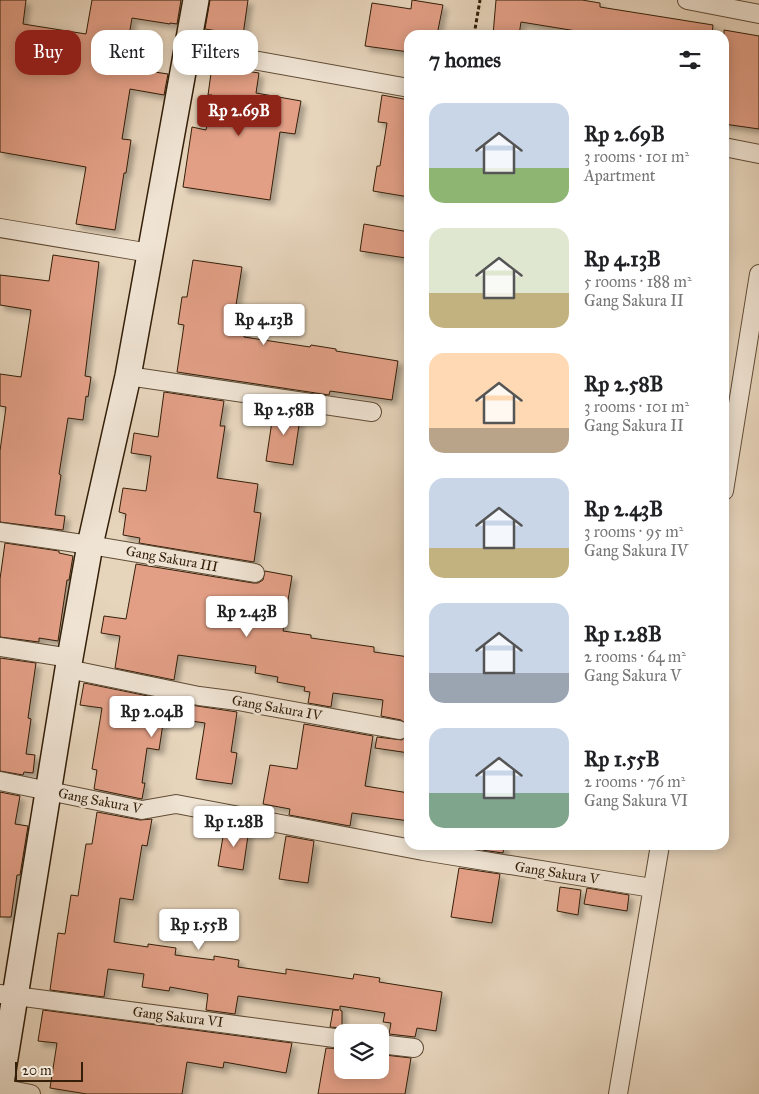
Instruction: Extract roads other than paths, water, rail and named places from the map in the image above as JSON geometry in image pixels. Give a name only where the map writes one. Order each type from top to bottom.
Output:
[{"type":"street","points":[[190,30],[196,0]]},
{"type":"street","points":[[687,0],[759,14]]},
{"type":"street","points":[[258,61],[404,87]]},
{"type":"street","points":[[31,1094],[0,1088],[7,995],[49,791],[90,546],[128,376],[181,75]]},
{"type":"street","points":[[729,148],[759,154]]},
{"type":"street","points":[[0,228],[150,252]]},
{"type":"street","points":[[729,460],[759,274]]},
{"type":"street","points":[[128,376],[372,412]]},
{"type":"street","name":"Gang Sakura III","points":[[0,532],[255,573]]},
{"type":"street","name":"Gang Sakura IV","points":[[0,647],[199,696],[238,701],[399,730]]},
{"type":"street","name":"Gang Sakura V","points":[[0,781],[142,810],[176,804],[404,847]]},
{"type":"street","name":"Gang Sakura V","points":[[418,850],[652,888]]},
{"type":"street","points":[[618,1094],[659,850]]},
{"type":"street","name":"Gang Sakura VI","points":[[7,995],[334,1038]]},
{"type":"street","points":[[389,1045],[414,1048]]}]
